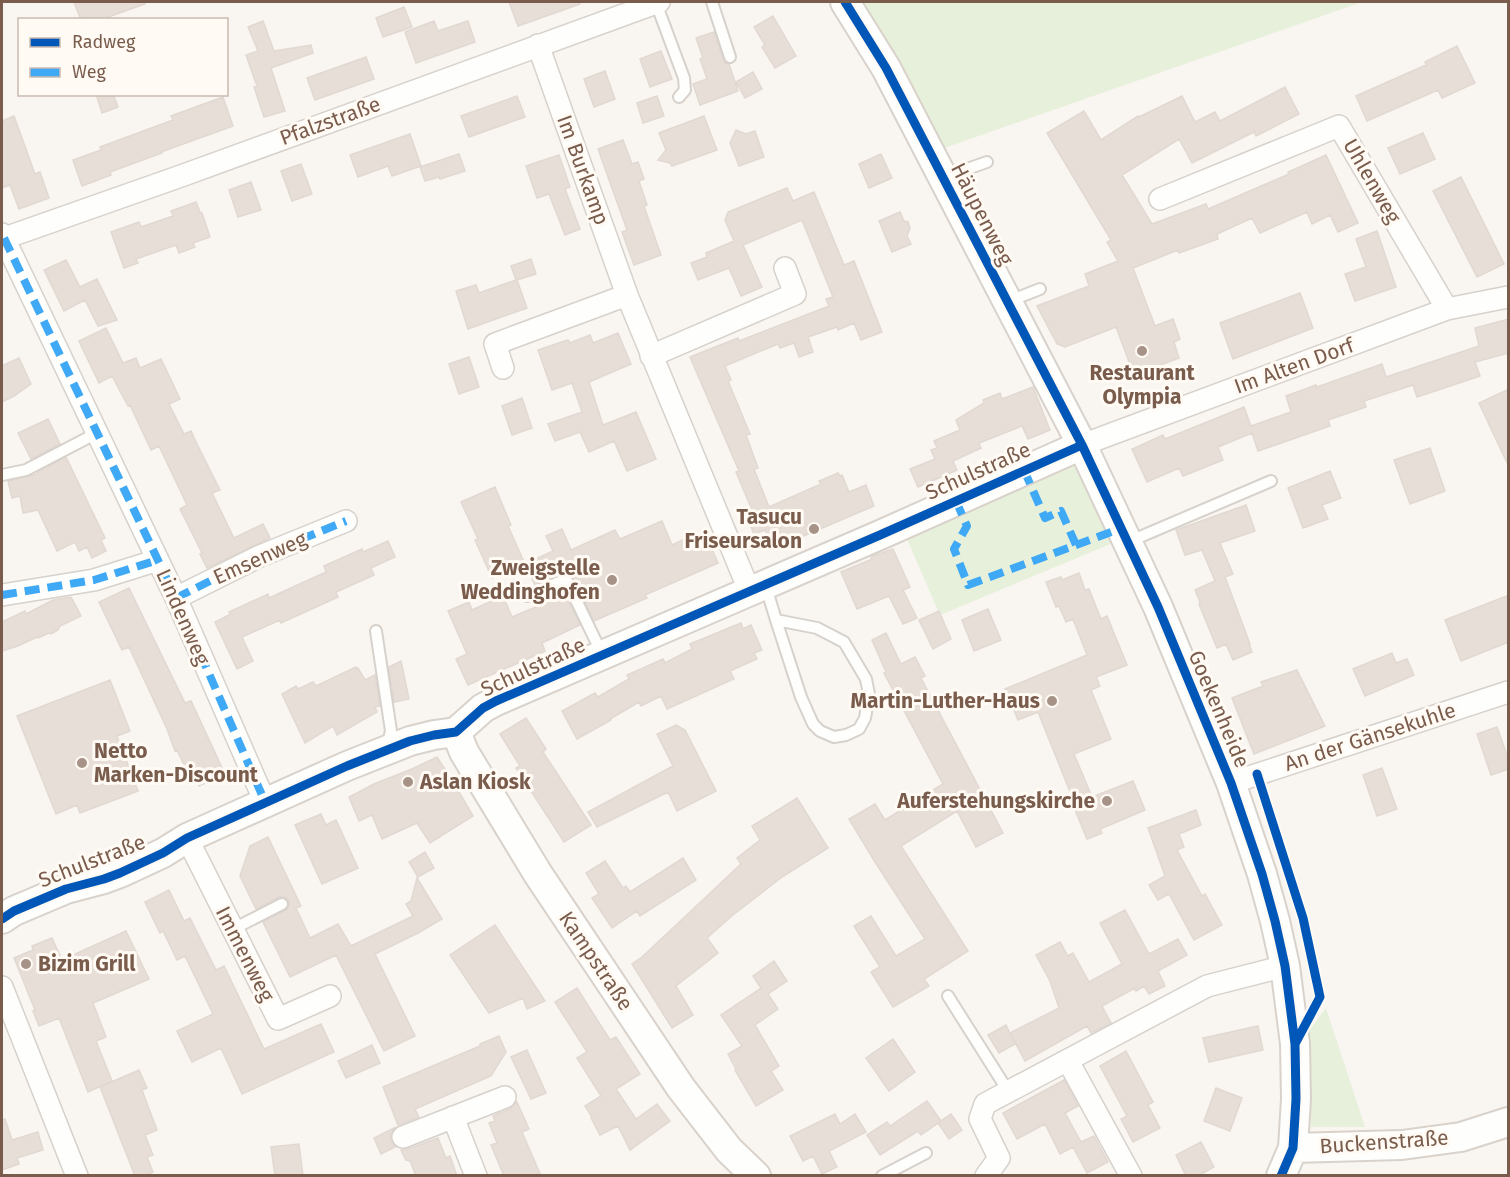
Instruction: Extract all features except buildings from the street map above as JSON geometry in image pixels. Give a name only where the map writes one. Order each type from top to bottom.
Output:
[{"type":"street","name":"Pfalzstraße","points":[[2,237],[182,176],[657,2]]},
{"type":"street","name":"Häupenweg","points":[[845,2],[886,68],[1082,445]]},
{"type":"street","name":"Im Burkamp","points":[[538,45],[651,356],[757,587]]},
{"type":"street","name":"Uhlenweg","points":[[1160,199],[1339,126],[1447,309]]},
{"type":"street","name":"Lindenweg","points":[[2,237],[176,598],[265,802]]},
{"type":"street","points":[[651,356],[795,294],[785,268]]},
{"type":"street","points":[[503,368],[495,344],[627,295]]},
{"type":"street","name":"Im Alten Dorf","points":[[1082,445],[1447,309],[1509,297]]},
{"type":"street","name":"Goekenheide","points":[[1082,445],[1158,607],[1231,783],[1262,874],[1275,921],[1285,966],[1295,1044],[1296,1099],[1293,1148],[1281,1176]]},
{"type":"street","name":"Schulstraße","points":[[2,919],[14,911],[66,889],[120,873],[163,853],[187,838],[347,765],[410,741],[456,732],[483,708],[496,701],[1082,445]]},
{"type":"street","name":"Emsenweg","points":[[176,598],[260,556],[346,521]]},
{"type":"street","points":[[2,595],[94,580],[158,560]]},
{"type":"street","name":"An der Gänsekuhle","points":[[1231,783],[1509,692]]},
{"type":"street","name":"Kampstraße","points":[[456,732],[464,752],[538,873],[681,1088],[729,1150],[756,1176]]},
{"type":"street","name":"Immenweg","points":[[187,838],[278,1019],[330,996]]},
{"type":"street","points":[[986,1176],[999,1158],[980,1119],[985,1104],[1207,986],[1285,966]]},
{"type":"street","points":[[2,987],[77,1176]]},
{"type":"street","points":[[1068,1061],[1131,1176]]},
{"type":"street","points":[[403,1137],[505,1097]]},
{"type":"street","points":[[453,1117],[476,1176]]},
{"type":"street","name":"Buckenstraße","points":[[1293,1148],[1392,1146],[1422,1143],[1461,1137],[1509,1122]]},
{"type":"lane","points":[[657,2],[684,78],[685,90],[679,97]]},
{"type":"lane","points":[[712,2],[730,57]]},
{"type":"lane","points":[[944,177],[987,162]]},
{"type":"lane","points":[[1007,303],[1040,289]]},
{"type":"lane","points":[[2,475],[26,470],[98,433]]},
{"type":"lane","points":[[1128,542],[1271,482]]},
{"type":"lane","points":[[527,596],[566,579],[602,655]]},
{"type":"lane","points":[[757,587],[776,620],[801,697],[813,724],[820,731],[834,737],[859,729],[865,718],[869,694],[866,679],[844,642],[817,628],[776,620]]},
{"type":"lane","points":[[376,631],[391,730],[387,750]]},
{"type":"lane","points":[[233,929],[282,904]]},
{"type":"lane","points":[[948,996],[1008,1091]]},
{"type":"lane","points":[[882,1176],[926,1153]]},
{"type":"green space","points":[[846,2],[1362,2],[927,154]]},
{"type":"green space","points":[[1075,464],[1113,543],[940,615],[906,537]]},
{"type":"green space","points":[[1326,1008],[1365,1127],[1311,1127],[1311,1084],[1305,1036]]},
{"type":"marked path","points":[[4,238],[176,598],[265,802]]},
{"type":"marked path","points":[[1024,470],[1045,518],[1061,511],[1076,545]]},
{"type":"marked path","points":[[956,501],[967,526],[954,549],[968,585],[1122,528]]},
{"type":"marked path","points":[[176,598],[260,556],[346,521]]},
{"type":"marked path","points":[[2,595],[94,580],[158,560]]},
{"type":"cycle path","points":[[845,2],[886,68],[1082,445],[1158,607],[1231,783],[1262,874],[1275,921],[1285,966],[1295,1044],[1296,1099],[1293,1148],[1281,1176]]},
{"type":"cycle path","points":[[2,919],[14,911],[66,889],[120,873],[163,853],[187,838],[347,766],[410,741],[456,732],[483,708],[496,701],[1082,445]]},
{"type":"cycle path","points":[[1257,774],[1303,918],[1320,997],[1295,1044]]},
{"type":"place","name":"Restaurant Olympia","points":[[1142,351]]},
{"type":"place","name":"Tasucu Friseursalon","points":[[814,529]]},
{"type":"place","name":"Zweigstelle Weddinghofen","points":[[612,580]]},
{"type":"place","name":"Martin-Luther-Haus","points":[[1052,701]]},
{"type":"place","name":"Netto Marken-Discount","points":[[82,763]]},
{"type":"place","name":"Aslan Kiosk","points":[[408,782]]},
{"type":"place","name":"Auferstehungskirche","points":[[1107,801]]},
{"type":"place","name":"Bizim Grill","points":[[26,964]]}]
